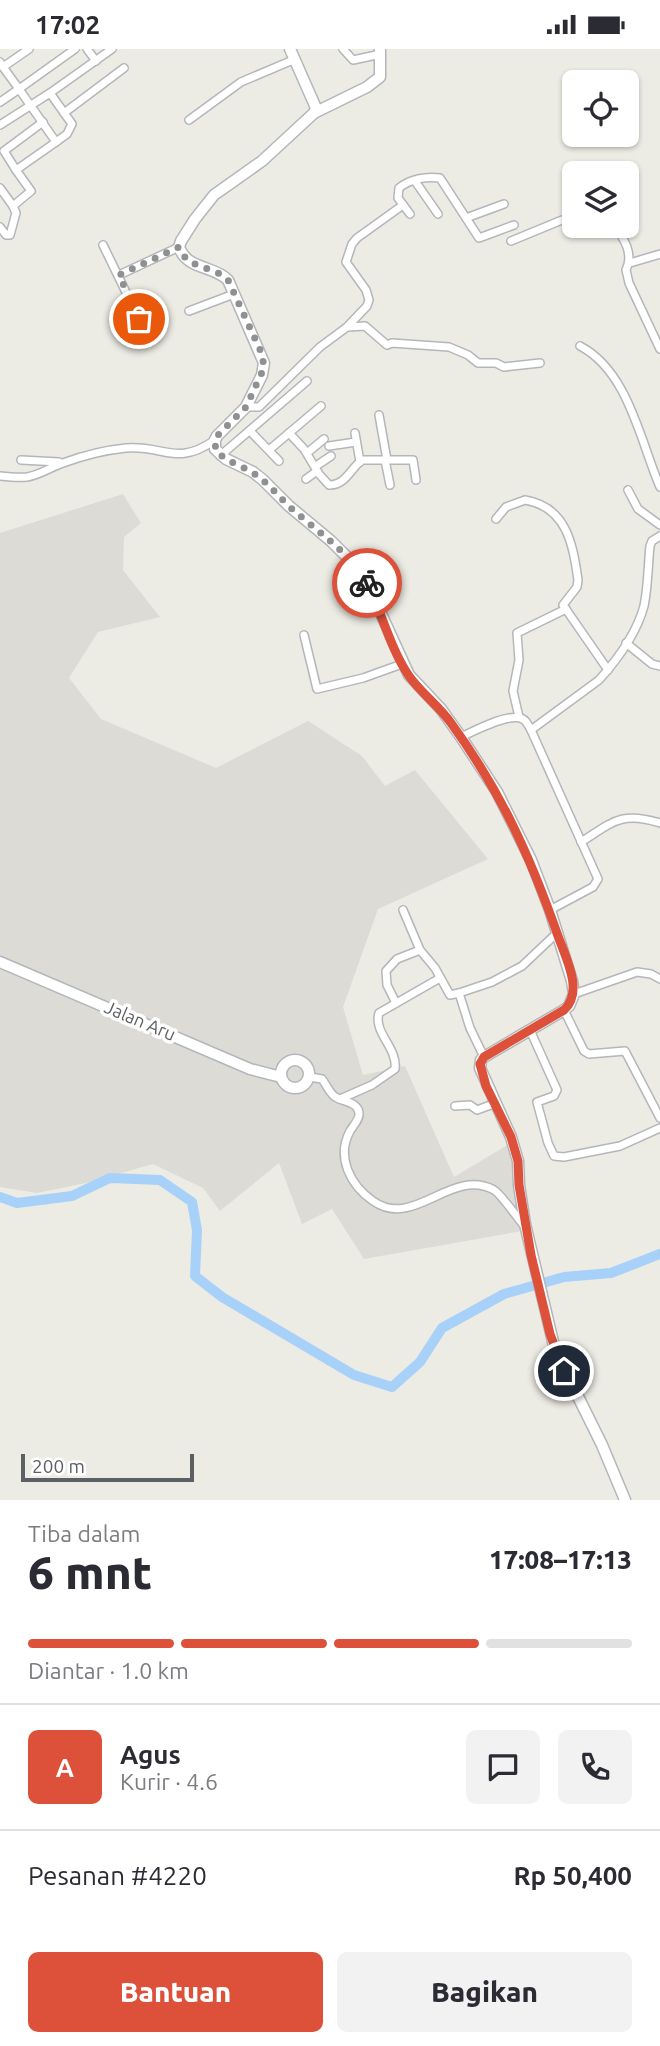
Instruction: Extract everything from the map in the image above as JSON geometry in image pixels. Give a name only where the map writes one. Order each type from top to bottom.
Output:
[{"type":"street","points":[[29,49],[2,65],[56,142]]},
{"type":"street","points":[[0,102],[75,49]]},
{"type":"street","points":[[87,49],[96,61]]},
{"type":"street","points":[[0,125],[113,49]]},
{"type":"street","points":[[290,49],[316,108],[314,113]]},
{"type":"street","points":[[119,275],[179,247],[195,219],[214,195],[262,161],[314,113],[374,82],[381,73],[381,52],[353,60],[343,49]]},
{"type":"street","points":[[189,120],[241,82],[293,60]]},
{"type":"street","points":[[64,113],[124,68]]},
{"type":"street","points":[[16,170],[67,134],[72,124],[50,93]]},
{"type":"street","points":[[13,206],[31,191],[4,151],[43,122]]},
{"type":"street","points":[[410,214],[397,193],[399,188],[423,178],[440,178],[479,238],[514,225]]},
{"type":"street","points":[[415,181],[439,214]]},
{"type":"street","points":[[0,188],[16,213],[10,235],[6,235],[0,227]]},
{"type":"street","points":[[466,218],[504,204]]},
{"type":"street","points":[[246,407],[259,407],[367,306],[369,300],[366,290],[346,262],[352,244],[403,205]]},
{"type":"street","points":[[511,241],[562,220]]},
{"type":"street","points":[[622,238],[630,263],[626,270],[629,283],[660,349]]},
{"type":"street","points":[[103,245],[139,319]]},
{"type":"street","points":[[0,476],[28,477],[63,463],[126,448],[179,455],[195,452],[215,440],[246,407],[264,368],[262,354],[224,276],[189,261],[179,247]]},
{"type":"street","points":[[630,263],[660,254]]},
{"type":"street","points":[[189,311],[234,294]]},
{"type":"street","points":[[347,327],[365,326],[387,345],[392,343],[449,347],[468,355],[478,363],[496,363],[506,367],[540,363]]},
{"type":"street","points":[[580,345],[594,353],[612,374],[630,407],[660,487]]},
{"type":"street","points":[[220,456],[307,381]]},
{"type":"street","points":[[269,450],[321,406]]},
{"type":"street","points":[[379,415],[390,485]]},
{"type":"street","points":[[250,431],[279,461]]},
{"type":"street","points":[[289,433],[307,453],[327,484],[332,486],[349,475],[360,462],[386,460],[413,460],[416,480]]},
{"type":"street","points":[[307,453],[326,443],[356,438],[360,462]]},
{"type":"street","points":[[215,440],[215,449],[220,456],[263,480],[352,562],[367,583],[402,664],[461,737],[515,826],[550,911],[574,994],[569,1006],[484,1057],[480,1064],[481,1073],[511,1137],[518,1161],[526,1228],[545,1316],[564,1371],[602,1444],[625,1500]]},
{"type":"street","points":[[306,479],[331,456]]},
{"type":"street","points":[[21,460],[63,463]]},
{"type":"street","points":[[628,490],[638,509],[660,525]]},
{"type":"street","points":[[496,519],[506,507],[525,500],[546,507],[563,522],[569,533],[578,580],[577,587],[564,603],[608,670]]},
{"type":"street","points":[[531,730],[586,691],[608,670],[626,643],[639,621],[644,605],[650,547],[652,541],[660,536]]},
{"type":"street","points":[[519,717],[513,691],[519,660],[517,633],[566,609]]},
{"type":"street","points":[[304,635],[317,689],[363,678],[402,664]]},
{"type":"street","points":[[626,643],[652,664],[660,667]]},
{"type":"street","points":[[461,737],[491,724],[519,717],[524,719],[531,730],[598,880],[593,887],[550,911]]},
{"type":"street","points":[[581,842],[623,818],[642,817],[660,823]]},
{"type":"street","points":[[403,910],[420,950],[435,968],[451,995],[492,982],[522,966],[557,933]]},
{"type":"street","points":[[396,1003],[387,985],[386,971],[397,959],[420,950]]},
{"type":"street","name":"Jalan Aru","points":[[0,962],[250,1069],[281,1077]]},
{"type":"street","points":[[574,994],[637,972],[651,974],[660,979]]},
{"type":"street","points":[[340,1098],[372,1085],[395,1069],[394,1055],[377,1019],[379,1013],[440,978]]},
{"type":"street","points":[[459,993],[470,1028],[484,1057]]},
{"type":"street","points":[[564,1010],[584,1051],[589,1054],[625,1051],[660,1118]]},
{"type":"street","points":[[530,1030],[557,1090],[554,1096],[537,1102],[548,1143],[555,1156],[564,1157],[620,1146],[660,1128]]},
{"type":"street","points":[[296,1060],[308,1067],[310,1077],[306,1084],[298,1088],[286,1085],[281,1077],[283,1066],[296,1060]]},
{"type":"street","points":[[310,1077],[322,1079],[334,1097],[353,1104],[359,1111],[347,1137],[344,1160],[356,1185],[371,1200],[390,1210],[405,1209],[455,1188],[472,1185],[495,1191],[526,1228]]},
{"type":"street","points":[[455,1106],[470,1105],[477,1110],[496,1103]]},
{"type":"shaded area","points":[[123,494],[141,523],[124,537],[123,570],[160,617],[98,632],[69,678],[101,719],[216,768],[308,721],[362,756],[385,786],[415,770],[488,859],[378,909],[343,1007],[363,1075],[405,1066],[454,1177],[509,1144],[522,1231],[364,1259],[332,1209],[302,1224],[279,1163],[220,1211],[203,1188],[153,1164],[86,1183],[37,1193],[0,1187],[0,533]]},
{"type":"waterway","points":[[0,1197],[17,1203],[72,1196],[110,1178],[160,1180],[192,1202],[197,1230],[195,1276],[222,1297],[354,1375],[392,1387],[420,1362],[442,1328],[504,1294],[564,1277],[611,1273],[660,1254]]},
{"type":"way so far","points":[[139,319],[119,275],[179,247],[189,261],[219,273],[228,280],[262,354],[264,368],[246,407],[217,436],[215,449],[226,460],[253,472],[263,480],[331,541],[352,562],[367,583]]},
{"type":"route","points":[[367,583],[402,664],[418,687],[452,723],[515,826],[550,911],[572,981],[574,994],[569,1006],[484,1057],[480,1064],[486,1086],[511,1137],[518,1161],[519,1185],[531,1255],[550,1334],[564,1371]]}]
